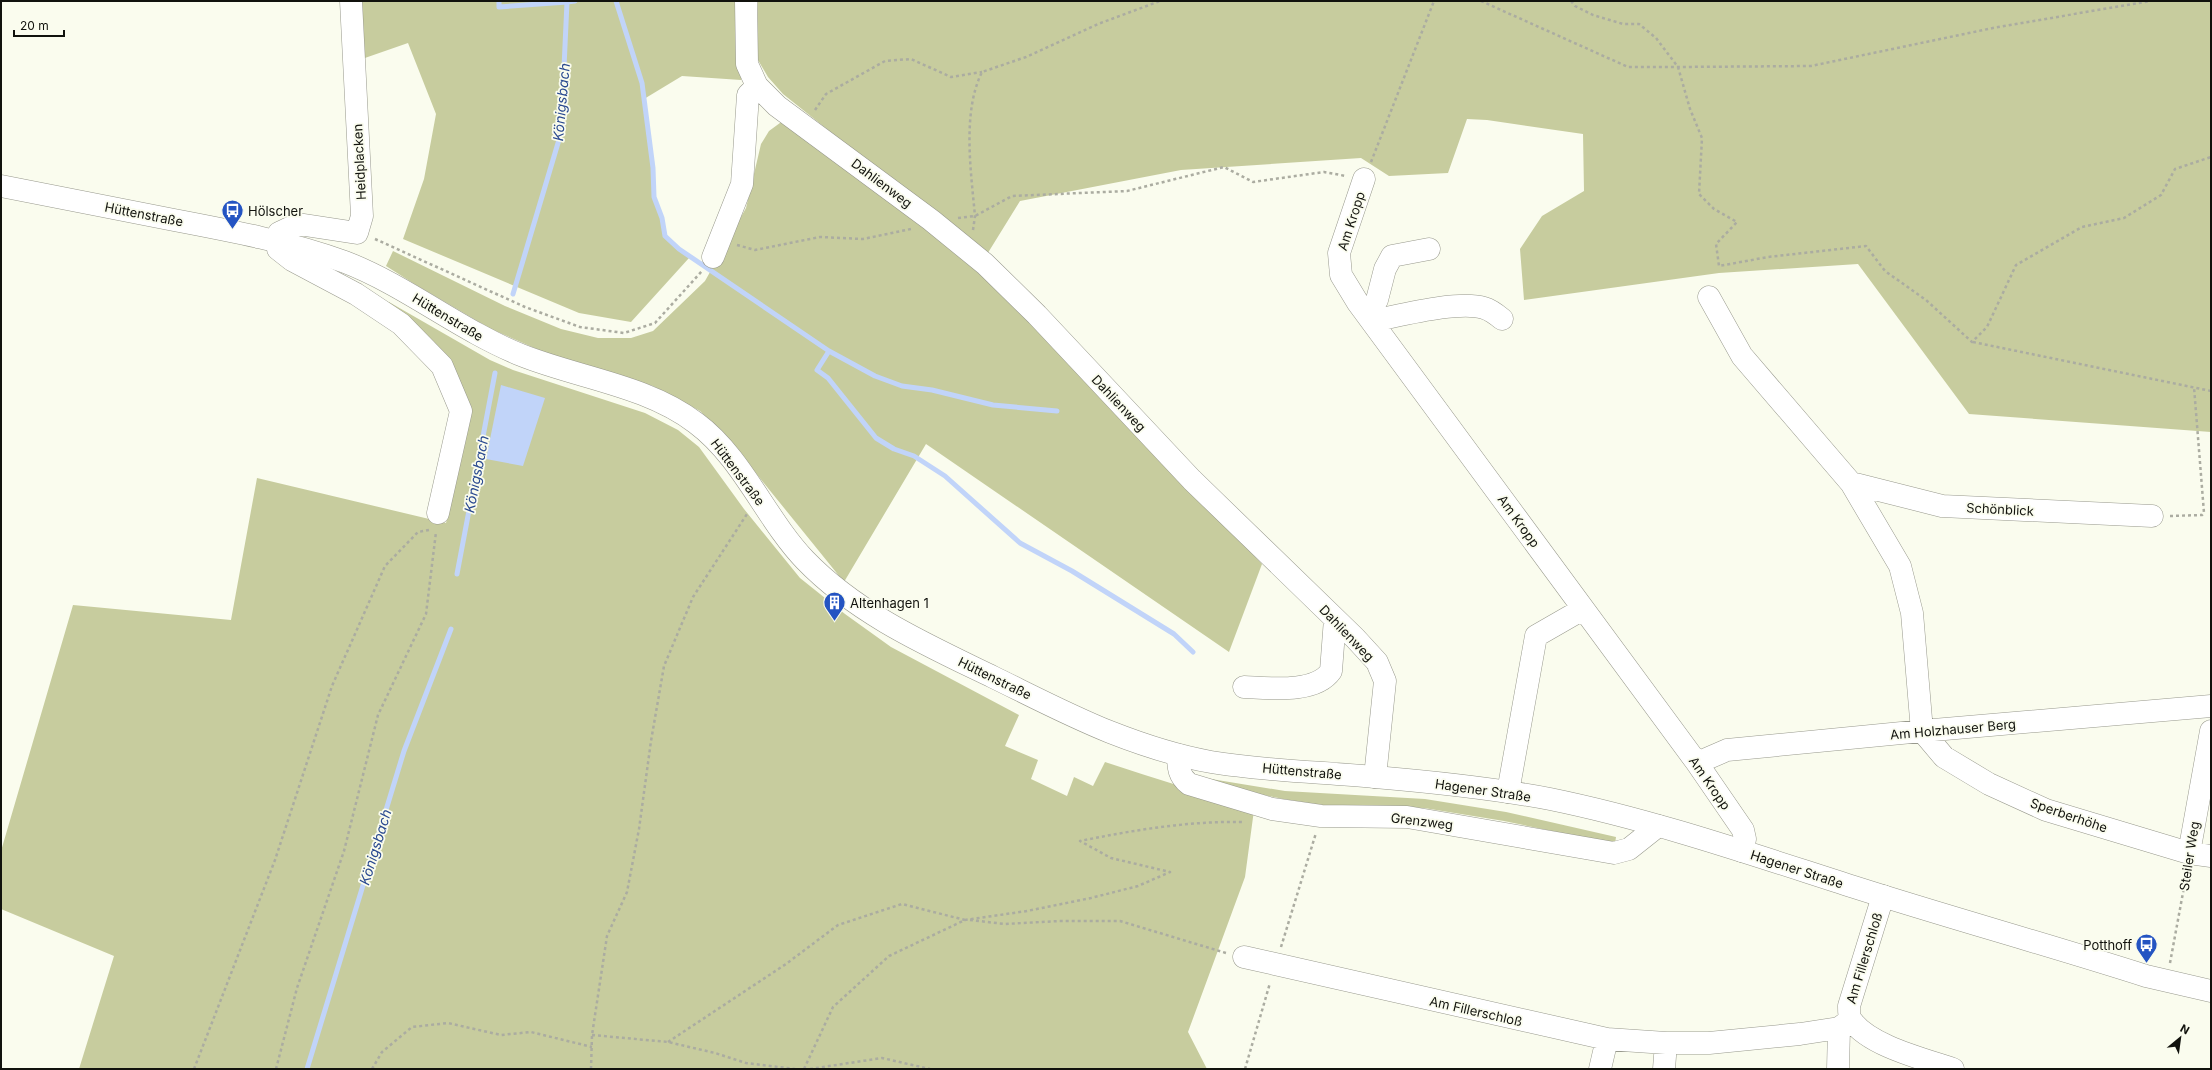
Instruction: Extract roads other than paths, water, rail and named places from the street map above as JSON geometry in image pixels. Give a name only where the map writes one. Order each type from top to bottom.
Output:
[{"type":"street","name":"Heidplacken","points":[[277,242],[279,233],[298,224],[358,232],[362,216],[351,1]]},
{"type":"street","points":[[713,257],[742,184],[748,95],[757,86],[747,64],[746,1]]},
{"type":"street","name":"Dahlienweg","points":[[757,86],[777,106],[931,220],[963,246],[1037,315],[1192,480],[1355,638],[1376,662],[1385,681],[1375,777]]},
{"type":"street","name":"Am Kropp","points":[[1364,179],[1339,253],[1341,274],[1369,318],[1697,763],[1743,830],[1745,839],[1742,851]]},
{"type":"street","name":"Hüttenstraße","points":[[1,186],[233,231],[314,252],[373,274],[400,288],[456,323],[514,352],[551,367],[637,393],[671,408],[695,422],[723,448],[798,552],[831,585],[852,601],[897,629],[1059,709],[1139,743],[1178,755],[1233,765],[1375,777]]},
{"type":"street","points":[[277,242],[278,249],[292,260],[356,294],[401,324],[442,366],[461,411],[438,513]]},
{"type":"street","points":[[1369,318],[1377,300],[1385,269],[1392,256],[1429,249]]},
{"type":"street","points":[[1709,297],[1742,356],[1851,483],[1900,566],[1912,613],[1922,731]]},
{"type":"street","points":[[1369,318],[1451,307],[1473,306],[1492,311],[1502,319]]},
{"type":"street","name":"Schönblick","points":[[1851,483],[1942,506],[2159,516]]},
{"type":"street","points":[[1508,792],[1536,636],[1583,609]]},
{"type":"street","points":[[1244,687],[1288,689],[1316,683],[1326,678],[1331,671],[1335,619]]},
{"type":"street","name":"Am Holzhauser Berg","points":[[1697,763],[1727,750],[1922,731],[2211,709]]},
{"type":"street","name":"Sperberhöhe","points":[[1922,731],[1944,757],[1989,784],[2032,804],[2046,810],[2189,853],[2211,856]]},
{"type":"street","name":"Steiler Weg","points":[[2189,853],[2211,731]]},
{"type":"street","name":"Grenzweg","points":[[1178,755],[1179,770],[1182,778],[1197,787],[1272,809],[1321,816],[1407,816],[1614,853],[1629,849],[1658,826]]},
{"type":"street","name":"Hagener Straße","points":[[1375,777],[1508,792],[1556,800],[1658,826],[1883,896],[2166,981],[2211,991]]},
{"type":"street","name":"Am Fillerschloß","points":[[1844,1024],[1883,896]]},
{"type":"street","name":"Am Fillerschloß","points":[[1244,957],[1281,960],[1608,1039],[1666,1043],[1709,1042],[1800,1034],[1844,1024],[1884,1044],[1953,1069]]},
{"type":"street","points":[[1838,1069],[1844,1024]]},
{"type":"street","points":[[1600,1069],[1608,1039]]},
{"type":"street","points":[[1664,1069],[1666,1043]]},
{"type":"water","points":[[501,385],[545,398],[523,466],[486,459]]},
{"type":"waterway","name":"Königsbach","points":[[499,1],[499,7],[567,2],[561,133],[513,294]]},
{"type":"waterway","points":[[567,2],[575,1]]},
{"type":"waterway","points":[[616,1],[642,83],[653,168],[654,197],[662,218],[665,236],[679,249],[829,351],[875,376],[902,386],[932,390],[993,405],[1057,411]]},
{"type":"waterway","points":[[829,351],[817,370],[828,378],[876,438],[894,449],[914,456],[945,476],[1020,543],[1072,571],[1174,634],[1193,652]]},
{"type":"waterway","name":"Königsbach","points":[[457,574],[495,373]]},
{"type":"waterway","name":"Königsbach","points":[[307,1069],[404,751],[451,629]]},
{"type":"place","name":"Hölscher","points":[[233,230]]},
{"type":"place","name":"Altenhagen 1","points":[[834,622]]},
{"type":"place","name":"Potthoff","points":[[2147,964]]}]
